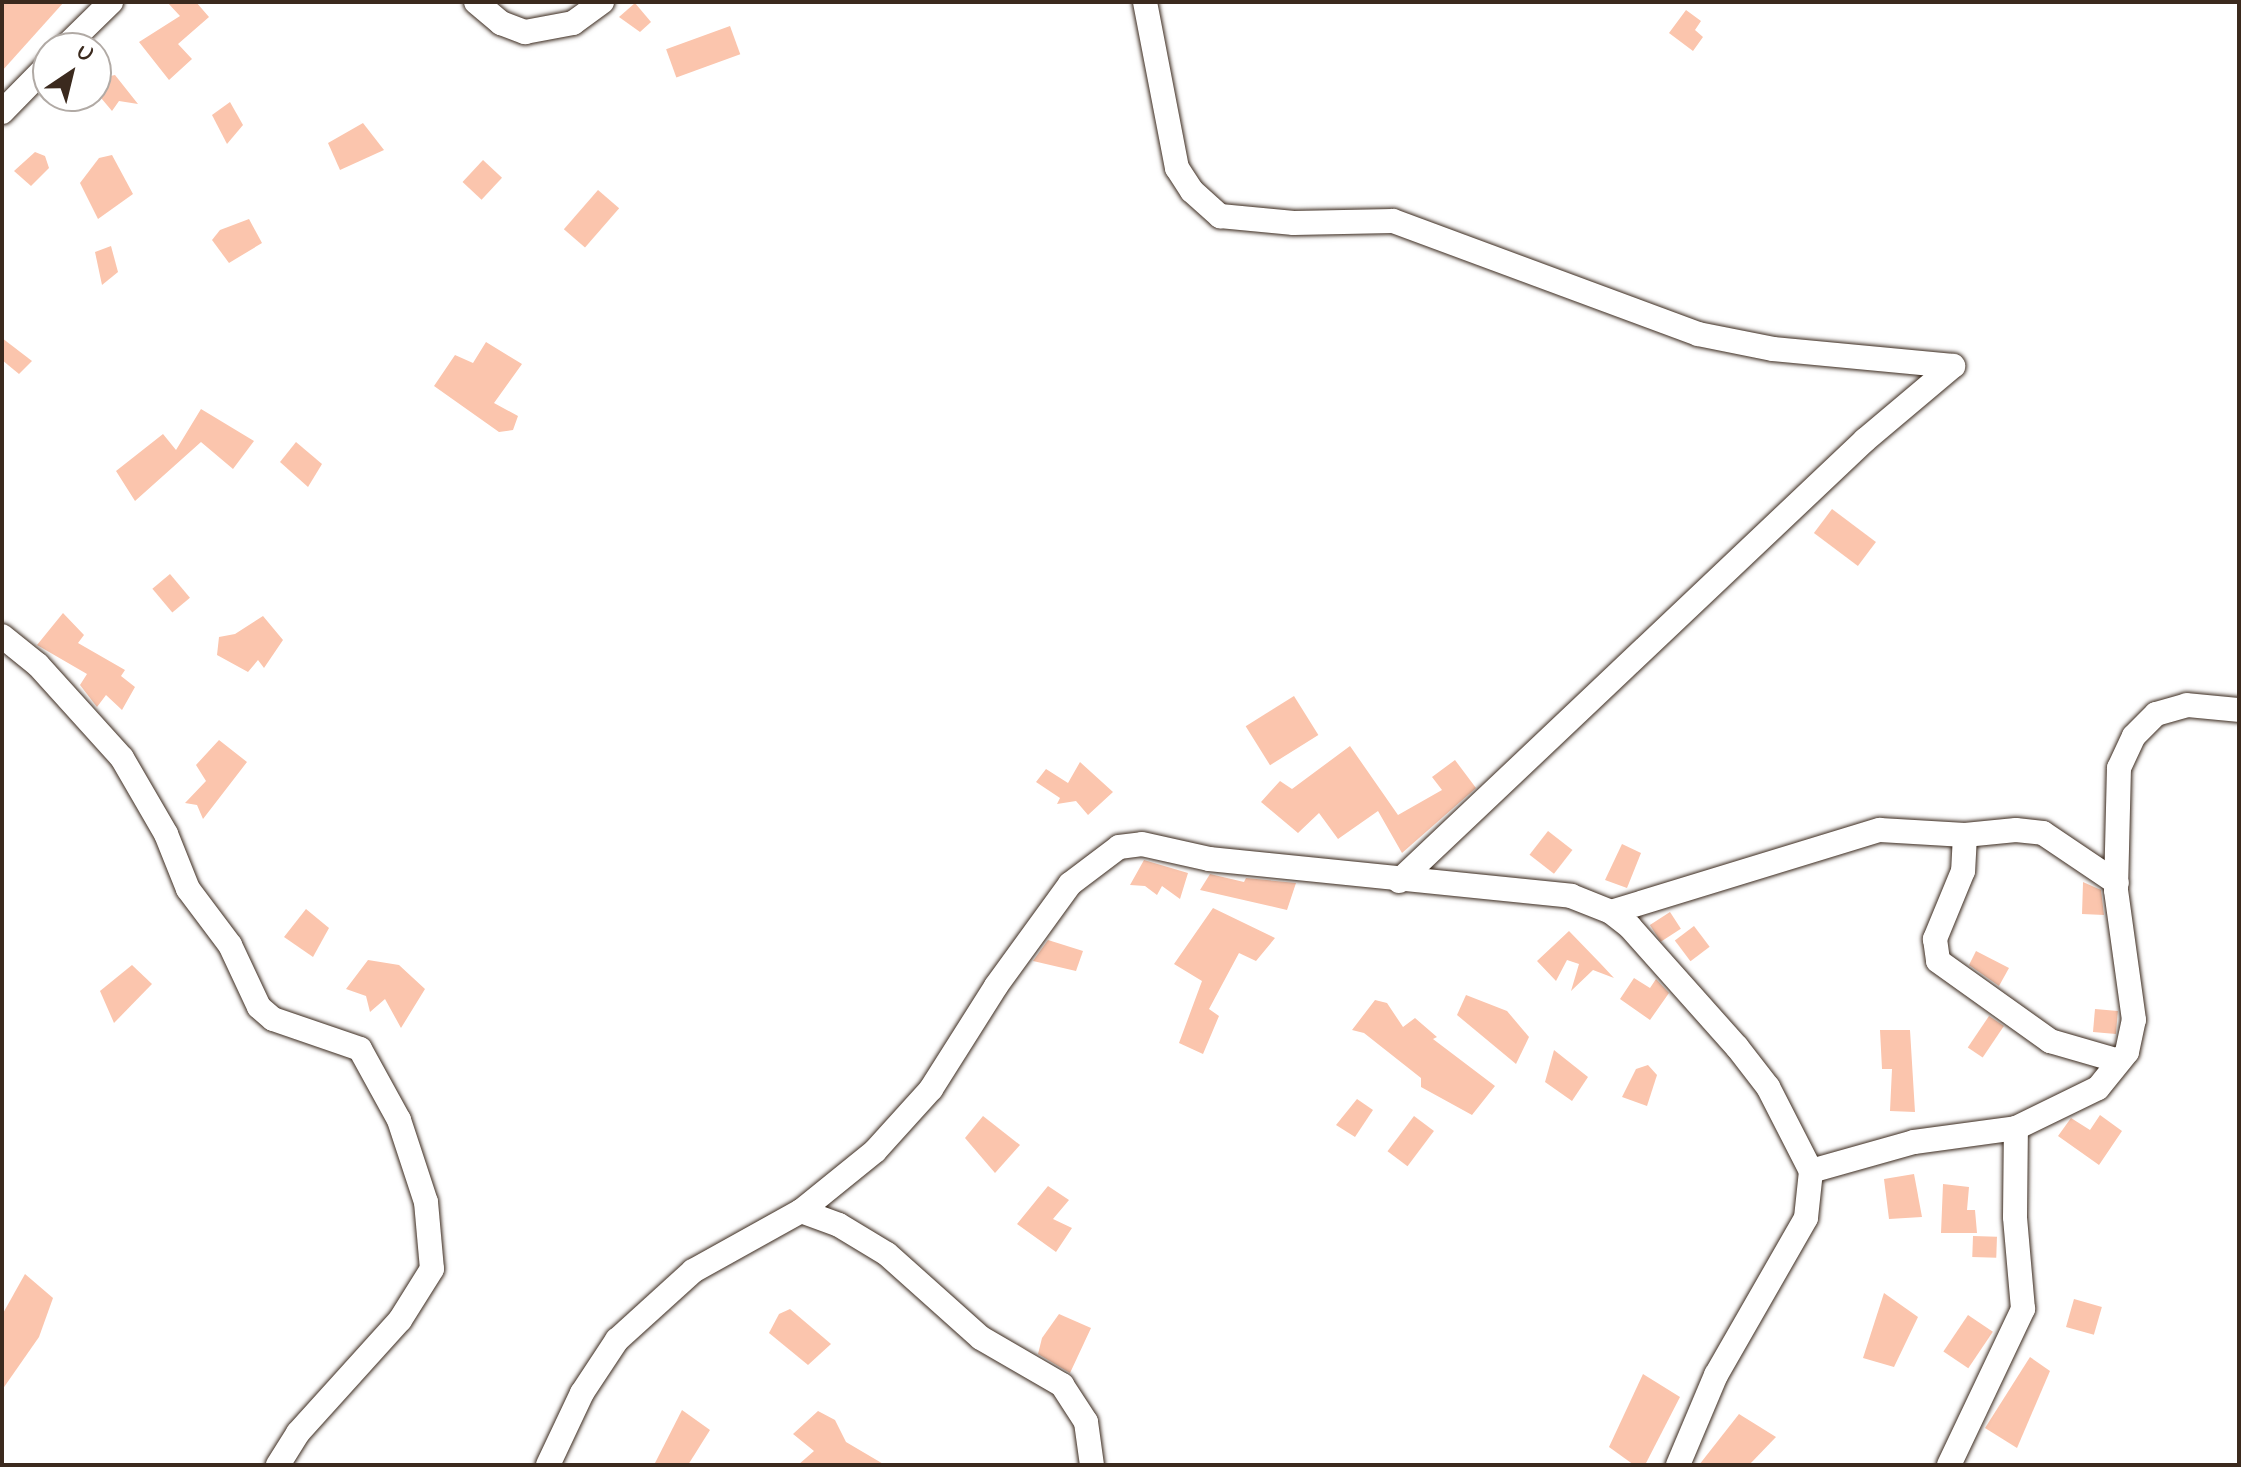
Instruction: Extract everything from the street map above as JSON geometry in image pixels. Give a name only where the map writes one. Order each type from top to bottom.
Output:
[{"type":"street","points":[[80,32],[111,2]]},
{"type":"street","points":[[476,2],[501,23],[525,32],[573,23],[602,2]]},
{"type":"street","points":[[1145,2],[1177,168],[1192,191],[1220,216],[1294,223],[1393,221],[1698,334],[1773,349],[1953,366],[1865,440],[1399,881]]},
{"type":"street","points":[[2,112],[32,81]]},
{"type":"street","points":[[2,636],[58,685],[122,758],[166,834],[188,889],[230,945],[259,1007],[273,1019],[360,1049],[404,1134],[426,1202],[432,1269],[400,1320],[298,1433],[278,1465]]},
{"type":"street","points":[[1811,1171],[1914,1142],[2016,1128],[2098,1088],[2119,1061],[2134,1020],[2117,883],[2119,768],[2134,736],[2156,714],[2187,705],[2239,710]]},
{"type":"street","points":[[1611,912],[1880,830],[1965,835],[2016,830],[2043,833],[2117,883]]},
{"type":"street","points":[[1965,835],[1963,871],[1935,939],[1938,961],[2050,1041],[2119,1061]]},
{"type":"street","points":[[548,1465],[582,1393],[617,1340],[693,1271],[801,1211],[875,1151],[931,1089],[1061,895],[1095,862],[1119,847],[1142,844],[1209,859],[1399,881],[1522,888],[1571,896],[1611,912],[1737,1047],[1768,1087],[1811,1171],[1806,1218],[1716,1375],[1678,1465]]},
{"type":"street","points":[[1949,1465],[2023,1309],[2015,1217],[2016,1128]]},
{"type":"street","points":[[801,1211],[839,1225],[887,1254],[981,1338],[1062,1385],[1086,1422],[1092,1465]]},
{"type":"building","points":[[2,2],[64,2],[37,32],[32,32],[32,38],[2,71]]},
{"type":"building","points":[[167,2],[196,2],[209,17],[178,44],[192,59],[169,80],[139,42],[180,16]]},
{"type":"building","points":[[635,3],[651,22],[640,32],[619,17]]},
{"type":"building","points":[[1686,10],[1701,21],[1695,30],[1703,37],[1693,51],[1669,33]]},
{"type":"building","points":[[730,26],[740,54],[676,77],[666,49]]},
{"type":"building","points":[[115,75],[138,104],[119,101],[112,111],[112,76]]},
{"type":"building","points":[[230,102],[243,125],[227,144],[212,115]]},
{"type":"building","points":[[363,123],[384,150],[340,170],[328,143]]},
{"type":"building","points":[[35,152],[45,156],[49,168],[31,186],[14,171]]},
{"type":"building","points":[[112,155],[133,194],[98,219],[80,183],[99,158]]},
{"type":"building","points":[[483,160],[502,178],[482,200],[463,182]]},
{"type":"building","points":[[598,190],[619,208],[585,248],[564,229]]},
{"type":"building","points":[[249,219],[262,243],[229,263],[212,240],[220,230]]},
{"type":"building","points":[[111,246],[118,272],[102,285],[95,252]]},
{"type":"building","points":[[2,338],[32,361],[19,374],[2,360]]},
{"type":"building","points":[[486,342],[522,364],[494,403],[518,416],[513,430],[499,432],[434,386],[455,355],[473,363]]},
{"type":"building","points":[[201,409],[254,441],[233,469],[201,442],[135,501],[116,471],[163,434],[176,450]]},
{"type":"building","points":[[296,442],[322,464],[308,487],[280,462]]},
{"type":"building","points":[[1832,509],[1876,542],[1858,566],[1814,533]]},
{"type":"building","points":[[170,574],[190,598],[172,613],[152,589]]},
{"type":"building","points":[[63,613],[84,635],[78,643],[125,670],[121,676],[135,687],[122,710],[106,695],[97,707],[80,685],[87,674],[37,645]]},
{"type":"building","points":[[263,616],[283,640],[264,668],[258,660],[248,672],[217,655],[219,637],[235,634]]},
{"type":"building","points":[[1294,696],[1318,735],[1270,765],[1246,726]]},
{"type":"building","points":[[219,740],[247,762],[203,819],[197,805],[185,803],[206,781],[196,765]]},
{"type":"building","points":[[1350,746],[1398,815],[1442,790],[1432,777],[1455,760],[1476,788],[1402,853],[1378,811],[1338,839],[1319,813],[1298,833],[1261,802],[1280,781],[1292,789]]},
{"type":"building","points":[[1080,762],[1113,792],[1088,815],[1076,801],[1057,804],[1060,798],[1036,782],[1046,769],[1068,783]]},
{"type":"building","points":[[1548,831],[1572,850],[1554,874],[1530,855]]},
{"type":"building","points":[[1622,844],[1641,853],[1627,888],[1605,880]]},
{"type":"building","points":[[1144,860],[1188,873],[1180,899],[1162,886],[1157,895],[1145,886],[1130,885]]},
{"type":"building","points":[[1210,874],[1244,882],[1246,878],[1296,883],[1287,910],[1200,890]]},
{"type":"building","points":[[2083,882],[2101,890],[2104,915],[2082,914]]},
{"type":"building","points":[[1213,908],[1275,938],[1256,961],[1239,953],[1209,1009],[1219,1016],[1203,1054],[1179,1043],[1202,981],[1174,964]]},
{"type":"building","points":[[306,909],[329,928],[313,957],[284,937]]},
{"type":"building","points":[[1670,912],[1681,929],[1661,942],[1650,925]]},
{"type":"building","points":[[1694,926],[1710,947],[1690,961],[1675,940]]},
{"type":"building","points":[[1569,931],[1614,978],[1593,970],[1571,991],[1579,964],[1567,960],[1556,981],[1537,961]]},
{"type":"building","points":[[1048,940],[1083,951],[1076,971],[1033,961]]},
{"type":"building","points":[[1976,951],[2009,968],[1999,986],[1969,965]]},
{"type":"building","points":[[368,960],[399,965],[425,989],[401,1028],[385,999],[370,1012],[366,996],[346,989]]},
{"type":"building","points":[[132,965],[152,984],[114,1023],[100,991]]},
{"type":"building","points":[[1634,978],[1650,988],[1656,979],[1669,993],[1650,1020],[1620,999]]},
{"type":"building","points":[[1466,995],[1507,1011],[1529,1037],[1516,1064],[1457,1015]]},
{"type":"building","points":[[1375,1000],[1387,1003],[1403,1027],[1415,1018],[1437,1037],[1433,1039],[1495,1086],[1472,1115],[1421,1087],[1421,1078],[1364,1033],[1352,1030]]},
{"type":"building","points":[[2095,1009],[2118,1011],[2116,1034],[2093,1032]]},
{"type":"building","points":[[1989,1016],[2004,1026],[1983,1058],[1968,1048]]},
{"type":"building","points":[[1880,1030],[1910,1030],[1915,1112],[1890,1111],[1892,1069],[1882,1069]]},
{"type":"building","points":[[1554,1050],[1588,1077],[1572,1101],[1545,1082]]},
{"type":"building","points":[[1648,1065],[1657,1075],[1647,1106],[1622,1097],[1636,1069]]},
{"type":"building","points":[[1357,1099],[1373,1110],[1355,1137],[1336,1125]]},
{"type":"building","points":[[2100,1115],[2122,1131],[2099,1165],[2058,1136],[2071,1118],[2090,1130]]},
{"type":"building","points":[[983,1116],[1020,1145],[995,1173],[965,1138]]},
{"type":"building","points":[[1414,1116],[1434,1131],[1407,1166],[1388,1151]]},
{"type":"building","points":[[1914,1174],[1922,1217],[1889,1219],[1884,1179]]},
{"type":"building","points":[[1943,1184],[1969,1187],[1967,1210],[1975,1210],[1977,1233],[1941,1233]]},
{"type":"building","points":[[1048,1186],[1069,1200],[1053,1219],[1072,1228],[1056,1252],[1017,1224]]},
{"type":"building","points":[[1973,1236],[1997,1237],[1996,1258],[1972,1257]]},
{"type":"building","points":[[25,1274],[53,1298],[39,1337],[2,1390],[2,1315]]},
{"type":"building","points":[[1884,1293],[1918,1317],[1894,1367],[1863,1358]]},
{"type":"building","points":[[2074,1299],[2102,1307],[2094,1335],[2066,1327]]},
{"type":"building","points":[[790,1309],[831,1344],[808,1365],[769,1333],[779,1314]]},
{"type":"building","points":[[1059,1314],[1091,1328],[1070,1373],[1038,1354],[1042,1338]]},
{"type":"building","points":[[1968,1315],[1993,1332],[1968,1368],[1943,1351]]},
{"type":"building","points":[[2030,1357],[2050,1371],[2017,1448],[1985,1428]]},
{"type":"building","points":[[1643,1374],[1680,1397],[1645,1465],[1634,1465],[1609,1447]]},
{"type":"building","points":[[682,1410],[710,1430],[688,1465],[654,1465]]},
{"type":"building","points":[[818,1411],[835,1420],[846,1442],[885,1465],[798,1465],[814,1451],[793,1434]]},
{"type":"building","points":[[1739,1414],[1776,1437],[1749,1465],[1699,1465]]}]
